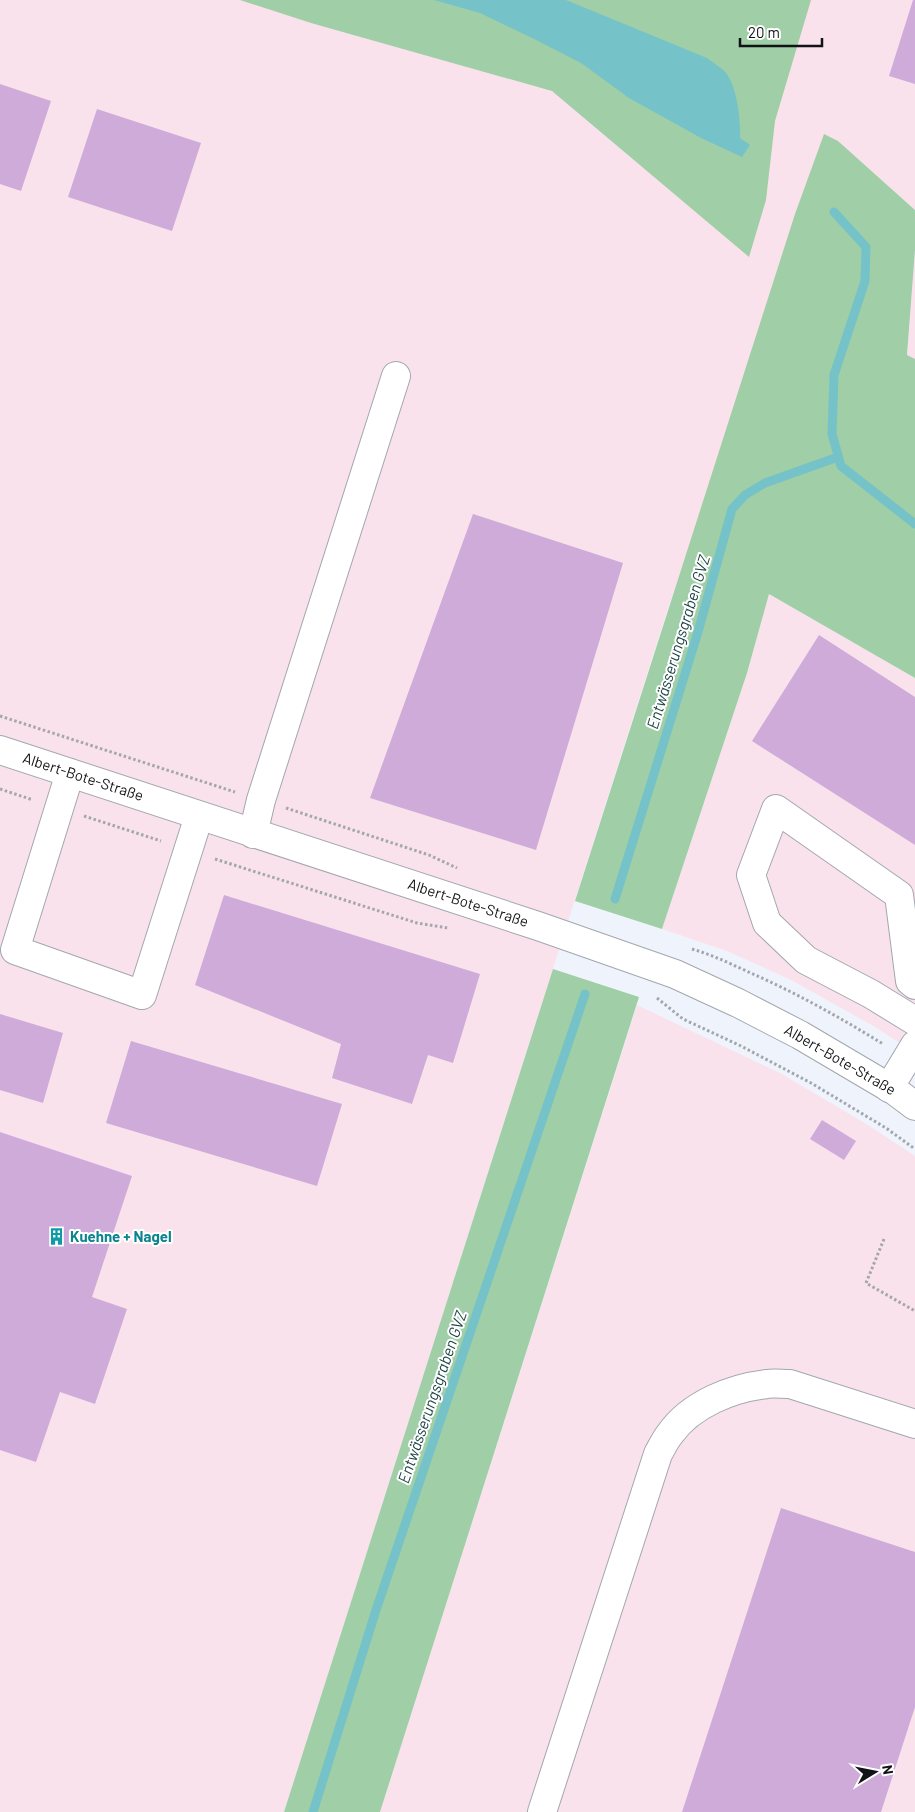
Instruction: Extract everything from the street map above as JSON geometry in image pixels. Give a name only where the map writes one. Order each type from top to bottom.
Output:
[{"type":"street","points":[[253,834],[261,800],[396,376]]},
{"type":"street","name":"Albert-Bote-Straße","points":[[0,750],[538,926],[674,974],[738,1003],[800,1035],[889,1088],[915,1106]]},
{"type":"street","points":[[70,773],[15,950],[142,995],[199,816]]},
{"type":"street","points":[[915,985],[910,982],[899,895],[776,809],[751,875],[767,923],[806,960],[871,994],[915,1021]]},
{"type":"street","points":[[889,1088],[915,1045]]},
{"type":"street","points":[[542,1812],[658,1454],[670,1433],[688,1415],[712,1400],[741,1389],[768,1383],[790,1384],[915,1424]]},
{"type":"path","points":[[0,789],[417,923],[457,929]]},
{"type":"path","points":[[652,995],[683,1020],[741,1046],[811,1082],[886,1128],[915,1149]]},
{"type":"path","points":[[884,1239],[866,1283],[915,1312]]},
{"type":"shaded area","points":[[0,0],[915,0],[915,210],[838,141],[669,605],[284,1812],[0,1812]]},
{"type":"shaded area","points":[[915,250],[915,359],[907,356]]},
{"type":"shaded area","points":[[769,594],[915,678],[915,1053],[875,1027],[791,980],[727,951],[662,929],[747,673]]},
{"type":"shaded area","points":[[637,1005],[782,1074],[868,1125],[915,1156],[915,1812],[380,1812]]},
{"type":"green space","points":[[240,0],[811,0],[775,121],[766,200],[749,257],[552,91],[311,23]]},
{"type":"green space","points":[[824,134],[838,141],[915,210],[915,250],[907,355],[915,359],[915,678],[769,594],[747,673],[662,929],[575,901],[795,214]]},
{"type":"green space","points":[[553,969],[639,997],[380,1812],[284,1812]]},
{"type":"water","points":[[434,0],[566,0],[707,58],[724,71],[730,79],[738,104],[740,138],[750,145],[742,157],[701,138],[629,98],[581,63],[534,39],[480,13]]},
{"type":"building","points":[[913,0],[915,0],[915,84],[889,76]]},
{"type":"building","points":[[0,84],[51,101],[21,191],[0,184]]},
{"type":"building","points":[[97,109],[201,143],[172,231],[68,197]]},
{"type":"building","points":[[473,514],[623,563],[536,850],[370,798]]},
{"type":"building","points":[[819,635],[915,697],[915,845],[752,741]]},
{"type":"building","points":[[224,895],[480,974],[453,1063],[428,1055],[412,1104],[332,1078],[341,1044],[195,985]]},
{"type":"building","points":[[0,1014],[63,1033],[43,1103],[0,1090]]},
{"type":"building","points":[[131,1041],[342,1104],[317,1186],[106,1123]]},
{"type":"building","points":[[822,1120],[856,1141],[844,1160],[810,1139]]},
{"type":"building","name":"Kuehne + Nagel","points":[[0,1132],[132,1176],[92,1297],[127,1309],[95,1404],[60,1392],[36,1462],[0,1450]]},
{"type":"building","points":[[781,1508],[915,1552],[915,1707],[881,1812],[682,1812]]},
{"type":"waterway","points":[[834,212],[866,247],[865,281],[834,375],[832,434],[841,466],[915,524]]},
{"type":"waterway","name":"Entwässerungsgraben GVZ","points":[[615,899],[698,632],[732,509],[745,495],[765,483],[838,457]]},
{"type":"waterway","name":"Entwässerungsgraben GVZ","points":[[313,1812],[376,1610],[585,994]]},
{"type":"place","name":"Kuehne + Nagel","points":[[56,1237]]}]
